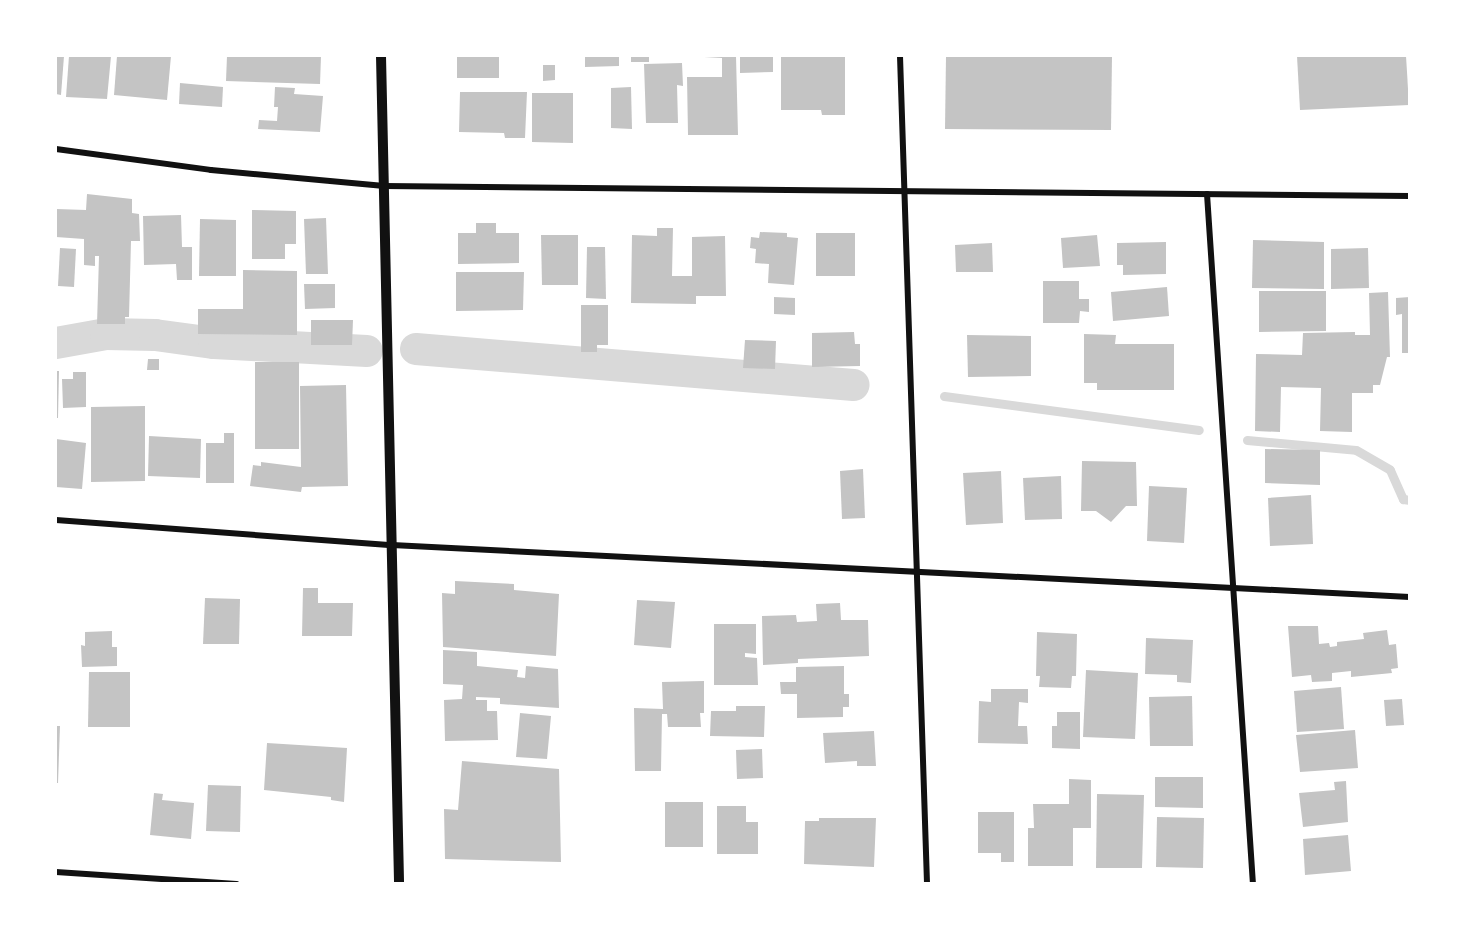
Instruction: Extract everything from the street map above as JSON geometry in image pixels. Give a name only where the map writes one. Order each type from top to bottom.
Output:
[{"type":"street","points":[[381,56],[399,884]]},
{"type":"street","points":[[900,56],[927,884]]},
{"type":"street","points":[[56,149],[212,170],[384,186],[1410,196]]},
{"type":"street","points":[[1207,194],[1253,884]]},
{"type":"street","points":[[56,520],[392,545],[1410,597]]},
{"type":"street","points":[[56,872],[237,884]]},
{"type":"building","points":[[56,56],[64,56],[61,95],[56,94]]},
{"type":"building","points":[[69,56],[111,56],[107,99],[66,97]]},
{"type":"building","points":[[117,56],[171,56],[167,100],[114,95]]},
{"type":"building","points":[[227,56],[321,56],[320,84],[226,81]]},
{"type":"building","points":[[457,56],[499,56],[499,78],[457,78]]},
{"type":"building","points":[[585,56],[619,56],[619,66],[585,67]]},
{"type":"building","points":[[631,56],[649,56],[649,62],[631,62]]},
{"type":"building","points":[[686,56],[736,56],[738,135],[688,135],[687,77],[722,77],[722,58]]},
{"type":"building","points":[[740,56],[773,56],[773,72],[740,73]]},
{"type":"building","points":[[781,56],[845,56],[845,115],[822,115],[821,110],[781,110]]},
{"type":"building","points":[[946,56],[1112,56],[1111,130],[945,129]]},
{"type":"building","points":[[1297,56],[1406,56],[1409,105],[1300,110]]},
{"type":"building","points":[[682,63],[683,86],[677,85],[678,123],[646,123],[644,64]]},
{"type":"building","points":[[543,65],[555,65],[555,80],[543,81]]},
{"type":"building","points":[[180,83],[223,87],[222,107],[179,104]]},
{"type":"building","points":[[275,87],[295,88],[294,94],[323,96],[320,132],[258,129],[259,120],[277,121],[278,107],[274,107]]},
{"type":"building","points":[[631,87],[632,129],[611,128],[611,88]]},
{"type":"building","points":[[460,92],[527,92],[525,138],[505,138],[504,133],[459,132]]},
{"type":"building","points":[[532,93],[573,93],[573,143],[532,142]]},
{"type":"building","points":[[87,194],[132,199],[132,213],[139,214],[140,241],[131,241],[129,317],[125,317],[125,324],[97,324],[99,256],[95,256],[95,266],[84,265],[84,239],[56,237],[56,209],[86,210]]},
{"type":"building","points":[[252,210],[296,211],[296,244],[285,244],[285,259],[252,259]]},
{"type":"building","points":[[181,215],[182,247],[192,247],[192,280],[177,280],[176,264],[144,265],[143,216]]},
{"type":"building","points":[[326,218],[328,274],[306,274],[304,219]]},
{"type":"building","points":[[200,219],[236,220],[236,276],[199,276]]},
{"type":"building","points":[[476,223],[496,223],[496,233],[519,233],[519,263],[458,264],[458,233],[476,233]]},
{"type":"building","points":[[657,228],[673,228],[672,276],[692,276],[692,237],[725,236],[726,296],[696,296],[696,304],[631,303],[632,235],[657,236]]},
{"type":"building","points":[[760,232],[787,233],[787,237],[798,238],[794,285],[768,283],[769,264],[755,263],[756,249],[750,248],[751,237],[759,238]]},
{"type":"building","points":[[816,233],[855,233],[855,276],[816,276]]},
{"type":"building","points":[[541,235],[578,235],[578,285],[542,285]]},
{"type":"building","points":[[1097,235],[1100,266],[1063,268],[1061,238]]},
{"type":"building","points":[[1253,240],[1324,242],[1324,289],[1252,288]]},
{"type":"building","points":[[1166,242],[1166,274],[1123,275],[1123,265],[1117,265],[1117,243]]},
{"type":"building","points":[[992,243],[993,272],[956,272],[955,245]]},
{"type":"building","points":[[587,247],[605,247],[606,299],[586,298]]},
{"type":"building","points":[[60,248],[76,249],[74,287],[58,286]]},
{"type":"building","points":[[1368,248],[1369,288],[1331,289],[1331,249]]},
{"type":"building","points":[[243,270],[297,271],[297,335],[198,334],[198,309],[243,309]]},
{"type":"building","points":[[456,272],[524,272],[523,310],[456,311]]},
{"type":"building","points":[[1043,281],[1079,281],[1079,299],[1089,299],[1089,312],[1080,311],[1079,323],[1043,323]]},
{"type":"building","points":[[304,284],[335,284],[335,308],[305,309]]},
{"type":"building","points":[[1167,287],[1169,316],[1113,321],[1111,292]]},
{"type":"building","points":[[1259,291],[1326,291],[1326,331],[1259,332]]},
{"type":"building","points":[[1388,292],[1390,357],[1387,357],[1380,385],[1373,385],[1373,393],[1352,393],[1352,432],[1320,431],[1321,388],[1281,387],[1280,432],[1255,431],[1256,354],[1302,355],[1303,333],[1355,332],[1355,335],[1370,335],[1369,293]]},
{"type":"building","points":[[774,297],[795,298],[795,315],[774,314]]},
{"type":"building","points":[[1410,297],[1410,353],[1402,353],[1402,314],[1396,315],[1396,298]]},
{"type":"building","points":[[581,305],[608,305],[608,345],[597,345],[597,352],[581,352]]},
{"type":"building","points":[[311,320],[353,320],[352,345],[311,345]]},
{"type":"building","points":[[854,332],[855,344],[860,344],[860,366],[812,367],[812,333]]},
{"type":"building","points":[[1084,334],[1116,335],[1115,344],[1174,344],[1174,390],[1097,390],[1097,383],[1084,383]]},
{"type":"building","points":[[967,335],[1031,336],[1031,376],[968,377]]},
{"type":"building","points":[[745,340],[776,341],[775,369],[743,368]]},
{"type":"building","points":[[148,359],[159,359],[159,370],[147,370]]},
{"type":"building","points":[[255,362],[299,362],[299,449],[255,449]]},
{"type":"building","points":[[56,371],[59,371],[58,418],[56,418]]},
{"type":"building","points":[[73,372],[86,372],[86,407],[63,408],[62,379],[73,379]]},
{"type":"building","points":[[346,385],[348,486],[302,487],[301,492],[250,486],[253,465],[261,466],[261,462],[301,467],[300,386]]},
{"type":"building","points":[[145,406],[145,481],[91,482],[91,407]]},
{"type":"building","points":[[224,433],[234,433],[234,483],[206,483],[206,443],[224,443]]},
{"type":"building","points":[[149,436],[201,439],[200,478],[148,476]]},
{"type":"building","points":[[56,439],[86,443],[82,489],[56,487]]},
{"type":"building","points":[[1265,449],[1320,450],[1320,485],[1265,483]]},
{"type":"building","points":[[1082,461],[1136,462],[1137,506],[1126,506],[1111,522],[1096,511],[1081,511]]},
{"type":"building","points":[[863,469],[865,518],[842,519],[840,471]]},
{"type":"building","points":[[1001,471],[1003,523],[966,525],[963,473]]},
{"type":"building","points":[[1061,476],[1062,519],[1025,520],[1023,478]]},
{"type":"building","points":[[1149,486],[1187,488],[1184,543],[1147,541]]},
{"type":"building","points":[[1311,495],[1313,544],[1270,546],[1268,498]]},
{"type":"building","points":[[455,581],[514,584],[514,590],[559,594],[556,656],[443,647],[442,593],[455,594]]},
{"type":"building","points":[[303,588],[318,588],[318,603],[353,603],[352,636],[302,636]]},
{"type":"building","points":[[205,598],[240,599],[239,644],[203,644]]},
{"type":"building","points":[[637,600],[675,602],[671,648],[634,645]]},
{"type":"building","points":[[840,603],[841,620],[868,620],[869,656],[798,659],[798,663],[763,665],[762,616],[796,615],[797,622],[817,621],[816,604]]},
{"type":"building","points":[[714,624],[756,624],[756,654],[745,653],[745,657],[757,658],[758,685],[714,685]]},
{"type":"building","points":[[1288,626],[1318,626],[1319,644],[1329,643],[1330,647],[1337,646],[1337,642],[1364,639],[1363,633],[1387,630],[1389,645],[1396,644],[1398,668],[1391,669],[1392,673],[1351,677],[1351,671],[1332,673],[1332,681],[1312,682],[1311,675],[1292,677]]},
{"type":"building","points":[[112,631],[112,647],[117,647],[117,666],[82,667],[81,645],[85,646],[85,632]]},
{"type":"building","points":[[1037,632],[1077,634],[1076,676],[1072,676],[1071,688],[1039,687],[1040,676],[1036,676]]},
{"type":"building","points":[[1146,638],[1193,640],[1191,683],[1177,682],[1177,675],[1145,674]]},
{"type":"building","points":[[443,650],[477,652],[477,666],[518,670],[517,677],[525,678],[526,666],[558,669],[559,708],[500,704],[500,698],[476,697],[476,700],[487,700],[487,711],[497,711],[498,740],[445,741],[444,700],[462,699],[463,685],[443,684]]},
{"type":"building","points":[[844,666],[844,694],[849,694],[849,707],[843,707],[843,717],[797,718],[797,694],[781,694],[780,682],[796,682],[796,667]]},
{"type":"building","points":[[1086,670],[1138,673],[1135,739],[1083,737]]},
{"type":"building","points":[[89,672],[130,672],[130,727],[88,727]]},
{"type":"building","points":[[704,681],[704,713],[700,713],[701,727],[668,727],[667,714],[662,714],[661,771],[635,771],[634,708],[663,709],[662,682]]},
{"type":"building","points":[[1341,687],[1344,729],[1297,732],[1294,691]]},
{"type":"building","points":[[991,689],[1028,689],[1028,703],[1019,702],[1018,726],[1027,726],[1028,744],[978,743],[979,701],[991,702]]},
{"type":"building","points":[[1192,696],[1193,746],[1150,746],[1149,697]]},
{"type":"building","points":[[1402,699],[1404,725],[1386,726],[1384,700]]},
{"type":"building","points":[[736,706],[765,706],[764,737],[710,736],[711,711],[736,711]]},
{"type":"building","points":[[1057,712],[1080,712],[1080,749],[1052,748],[1052,726],[1057,726]]},
{"type":"building","points":[[520,713],[551,716],[547,759],[516,757]]},
{"type":"building","points":[[56,726],[60,726],[58,783],[56,783]]},
{"type":"building","points":[[1355,730],[1358,768],[1300,772],[1296,735]]},
{"type":"building","points":[[874,731],[876,766],[857,766],[857,761],[825,763],[823,733]]},
{"type":"building","points":[[267,743],[347,748],[344,802],[331,800],[331,797],[264,790]]},
{"type":"building","points":[[762,749],[763,778],[737,779],[736,750]]},
{"type":"building","points":[[462,761],[559,769],[561,862],[445,859],[444,809],[458,810]]},
{"type":"building","points":[[1155,777],[1203,777],[1203,808],[1155,807]]},
{"type":"building","points":[[1069,779],[1091,780],[1091,828],[1073,828],[1073,866],[1028,866],[1028,828],[1034,828],[1033,804],[1069,804]]},
{"type":"building","points":[[1346,781],[1348,822],[1303,827],[1299,793],[1335,790],[1334,782]]},
{"type":"building","points":[[208,785],[241,786],[240,832],[206,831]]},
{"type":"building","points":[[154,793],[163,794],[162,800],[194,803],[191,839],[150,835]]},
{"type":"building","points":[[1097,794],[1144,795],[1142,868],[1096,868]]},
{"type":"building","points":[[665,802],[703,802],[703,847],[665,847]]},
{"type":"building","points":[[717,806],[746,806],[746,822],[758,822],[758,854],[717,854]]},
{"type":"building","points":[[978,812],[1014,812],[1014,862],[1001,862],[1001,853],[978,853]]},
{"type":"building","points":[[1157,817],[1204,818],[1203,868],[1156,867]]},
{"type":"building","points":[[819,818],[876,818],[874,867],[804,864],[805,821],[819,821]]},
{"type":"building","points":[[1348,835],[1351,871],[1305,875],[1303,839]]},
{"type":"waterway","points":[[56,343],[106,334],[155,335],[214,343],[367,351]]},
{"type":"waterway","points":[[416,349],[854,385]]},
{"type":"waterway","points":[[944,396],[1199,430]]},
{"type":"waterway","points":[[1247,440],[1356,450],[1390,470],[1403,499],[1410,500]]}]
